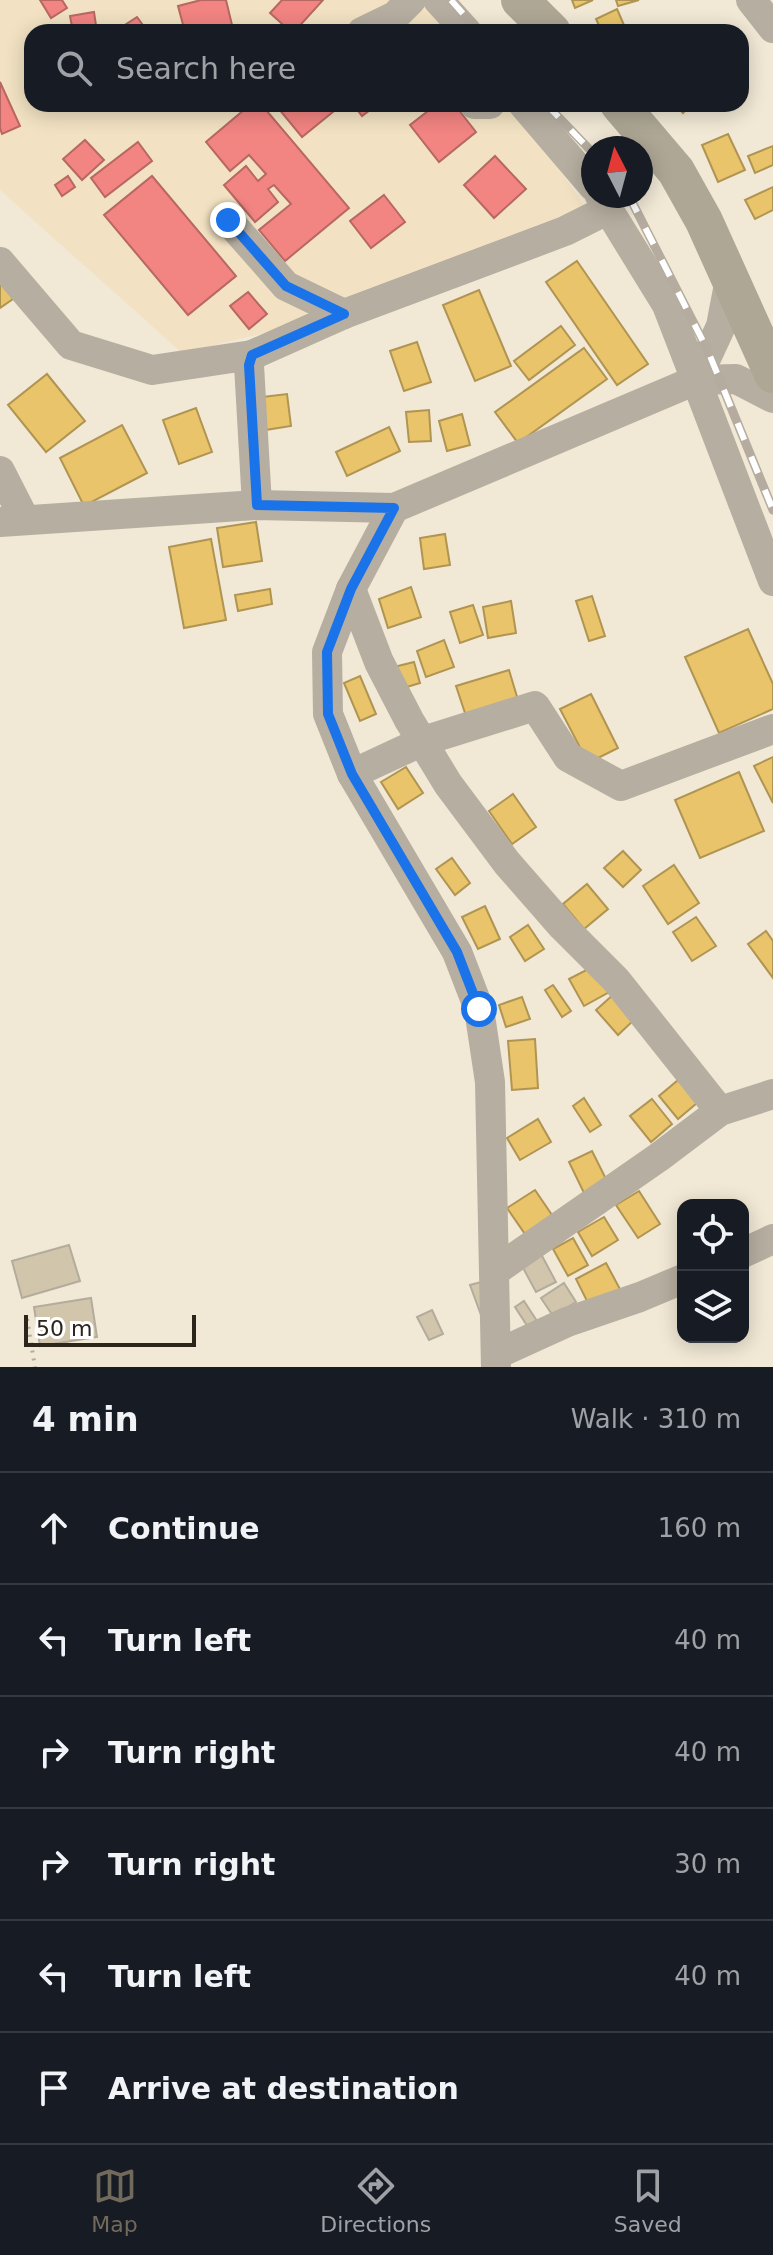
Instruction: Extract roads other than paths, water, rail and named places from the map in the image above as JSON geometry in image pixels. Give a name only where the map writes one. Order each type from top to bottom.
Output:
[{"type":"main road","points":[[520,0],[544,24]]},
{"type":"main road","points":[[626,112],[676,171],[704,221],[770,362]]},
{"type":"street","points":[[438,0],[460,24]]},
{"type":"street","points":[[751,0],[773,28]]},
{"type":"street","points":[[378,24],[411,12]]},
{"type":"street","points":[[530,112],[581,173]]},
{"type":"street","points":[[0,262],[71,345],[152,370],[252,355],[344,314],[565,231],[589,208]]},
{"type":"street","points":[[608,208],[667,305],[773,581]]},
{"type":"street","points":[[228,220],[286,286],[344,314]]},
{"type":"street","points":[[696,380],[721,326],[730,279]]},
{"type":"street","points":[[252,355],[249,365],[257,505]]},
{"type":"street","points":[[0,471],[12,521],[257,505],[394,508],[696,380],[736,379],[773,398]]},
{"type":"street","points":[[394,508],[351,589],[327,652],[328,714],[352,774],[457,952],[479,1009],[490,1082],[497,1361],[567,1322],[677,1282]]},
{"type":"street","points":[[351,589],[379,662],[448,784],[507,863],[563,927],[616,980],[720,1111]]},
{"type":"street","points":[[352,774],[423,741],[535,706],[568,757],[621,786],[773,729]]},
{"type":"street","points":[[495,1271],[720,1111],[773,1094]]},
{"type":"railway","points":[[451,0],[472,24]]},
{"type":"railway","points":[[554,112],[581,140]]},
{"type":"railway","points":[[635,208],[708,351],[773,510]]}]
